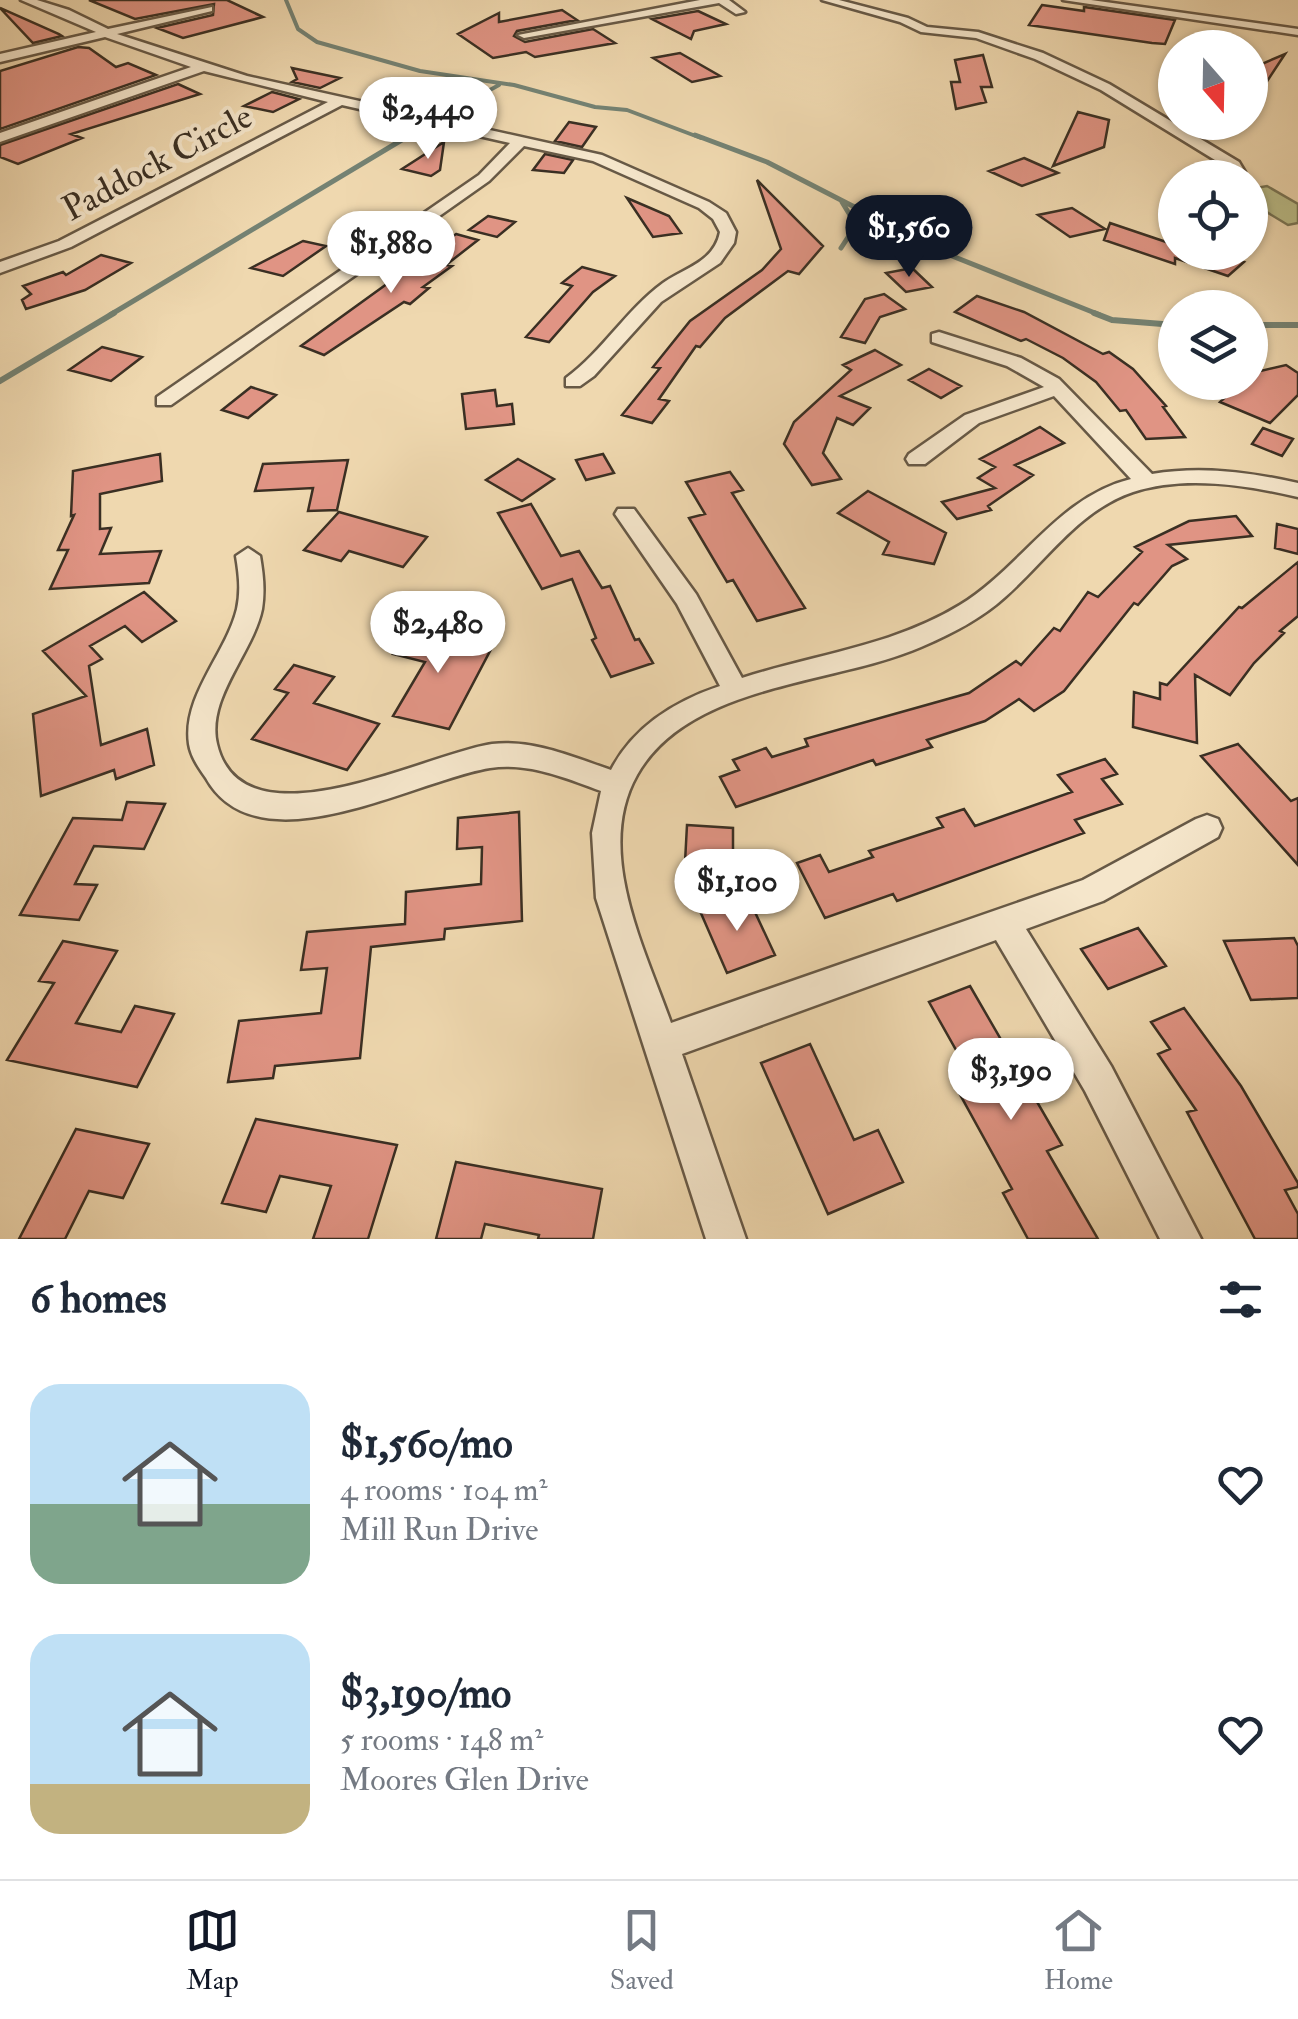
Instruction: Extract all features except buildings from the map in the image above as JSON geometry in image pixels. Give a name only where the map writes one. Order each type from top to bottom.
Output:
[{"type":"street","points":[[26,0],[202,67],[617,165],[720,216],[728,242],[714,260],[646,305],[606,355],[573,382]]},
{"type":"street","points":[[524,35],[720,0],[740,12]]},
{"type":"street","points":[[827,0],[904,20],[925,30],[966,32],[1010,44],[1088,78],[1226,160]]},
{"type":"street","points":[[1068,0],[1298,30]]},
{"type":"street","points":[[1228,0],[1230,21]]},
{"type":"street","points":[[0,58],[208,9]]},
{"type":"street","points":[[611,18],[633,30]]},
{"type":"street","points":[[0,138],[202,67]]},
{"type":"street","name":"Paddock Circle","points":[[0,268],[65,244],[339,101]]},
{"type":"street","points":[[164,402],[484,178],[507,150],[522,141]]},
{"type":"street","points":[[939,338],[1014,362],[1059,388],[1146,481]]},
{"type":"street","points":[[917,459],[946,434],[972,419],[1059,388]]},
{"type":"street","points":[[726,1239],[612,898],[604,858],[606,819],[617,784],[651,736],[694,706],[872,654],[940,627],[995,593],[1087,507],[1109,493],[1146,481],[1209,476],[1298,490]]},
{"type":"street","points":[[626,514],[687,600],[736,692]]},
{"type":"street","points":[[248,556],[254,574],[253,602],[240,642],[205,712],[202,748],[224,784],[246,800],[283,810],[335,800],[492,756],[553,762],[617,784]]},
{"type":"street","points":[[663,1043],[1092,892],[1207,828]]},
{"type":"street","points":[[1004,925],[1079,1042],[1181,1239]]},
{"type":"green space","points":[[1268,187],[1298,204],[1298,223],[1288,225],[1268,213]]},
{"type":"waterway","points":[[286,0],[298,29],[317,42],[420,71],[514,85],[595,107],[627,110],[701,138]]},
{"type":"waterway","points":[[446,114],[499,85]]},
{"type":"waterway","points":[[406,138],[414,133]]},
{"type":"waterway","points":[[110,315],[410,135]]},
{"type":"waterway","points":[[695,135],[767,162],[942,252],[1100,315]]},
{"type":"waterway","points":[[841,248],[856,225],[842,202]]},
{"type":"waterway","points":[[0,381],[114,313]]},
{"type":"waterway","points":[[1094,313],[1112,320],[1158,324]]},
{"type":"waterway","points":[[1268,325],[1298,325]]}]
